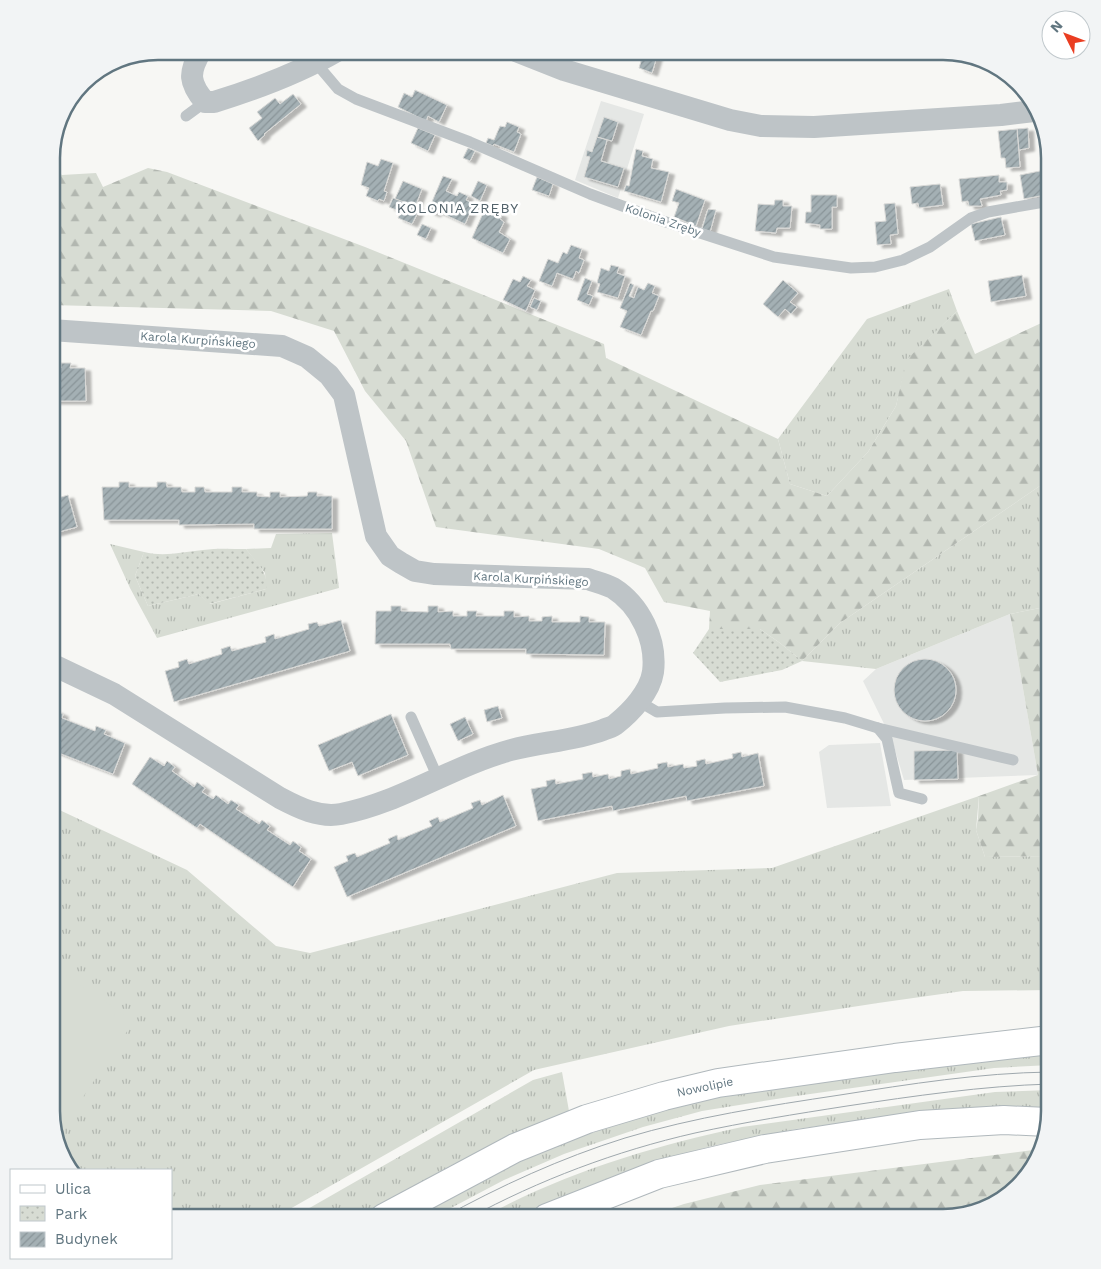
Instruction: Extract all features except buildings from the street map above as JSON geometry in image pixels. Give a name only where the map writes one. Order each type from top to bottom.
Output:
[{"type":"main road","name":"Nowolipie","points":[[401,1209],[515,1148],[588,1119],[664,1096],[718,1082],[924,1054],[1041,1041]]},
{"type":"main road","points":[[570,1209],[659,1174],[765,1149],[920,1126],[1004,1120],[1040,1122]]},
{"type":"street","points":[[197,60],[192,70],[192,82],[196,91],[205,102],[221,100],[321,60]]},
{"type":"street","points":[[539,60],[564,70],[730,120],[761,126],[814,127],[1029,112]]},
{"type":"street","name":"Karola Kurpińskiego","points":[[60,331],[282,346],[307,357],[330,375],[344,395],[376,536],[390,556],[415,571],[434,574],[588,579],[611,587],[635,609],[647,628],[651,641],[653,674],[640,702],[615,725],[588,736],[512,750],[484,759],[378,804],[340,814],[322,815],[305,810],[280,798],[114,694],[60,668]]},
{"type":"lane","name":"Kolonia Zręby","points":[[316,63],[338,89],[356,99],[470,142],[590,194],[774,257],[851,268],[875,267],[903,260],[930,247],[970,218],[988,212],[1041,203]]},
{"type":"lane","points":[[186,116],[205,102]]},
{"type":"lane","points":[[640,702],[657,712],[726,708],[785,708],[845,718],[878,728],[1013,760]]},
{"type":"lane","points":[[411,717],[438,778]]},
{"type":"lane","points":[[878,728],[887,739],[899,793],[922,799]]},
{"type":"shaded area","points":[[601,101],[644,114],[618,198],[575,180]]},
{"type":"shaded area","points":[[1010,614],[1038,775],[904,780],[892,740],[863,681],[876,669]]},
{"type":"shaded area","points":[[880,743],[891,806],[827,808],[819,752],[829,745]]},
{"type":"green space","points":[[148,168],[167,172],[365,247],[604,344],[606,358],[778,439],[790,484],[827,496],[868,452],[896,406],[906,360],[957,311],[975,354],[1041,323],[1041,485],[840,623],[802,661],[760,629],[709,629],[710,611],[664,602],[645,568],[599,549],[436,527],[406,441],[365,391],[334,331],[271,311],[60,305],[60,174],[96,173],[103,187]]},
{"type":"green space","points":[[949,289],[957,311],[907,360],[896,406],[868,452],[827,496],[790,484],[778,439],[867,319]]},
{"type":"green space","points":[[1041,485],[1041,608],[1010,614],[876,669],[802,661],[840,623]]},
{"type":"green space","points":[[332,533],[339,588],[157,638],[130,588],[110,544],[144,552],[135,576],[148,606],[199,594],[210,604],[266,589],[265,573],[246,549],[271,548],[276,534]]},
{"type":"green space","points":[[214,549],[246,549],[264,572],[266,589],[209,604],[199,594],[148,606],[135,576],[144,552],[166,554]]},
{"type":"green space","points":[[1041,608],[1041,856],[985,857],[976,830],[979,796],[1038,775],[1010,614]]},
{"type":"green space","points":[[709,629],[760,629],[802,661],[782,670],[720,682],[693,653]]},
{"type":"green space","points":[[979,796],[976,830],[985,857],[1041,856],[1041,990],[963,991],[729,1026],[534,1070],[290,1209],[172,1209],[172,1169],[79,1169],[65,1142],[60,1111],[60,810],[187,870],[276,946],[310,953],[617,873],[772,868]]},
{"type":"green space","points":[[60,971],[134,1021],[62,1129],[60,1111]]},
{"type":"green space","points":[[1041,1053],[1041,1065],[994,1068],[702,1111],[643,1127],[564,1154],[504,1180],[449,1209],[427,1209],[519,1161],[561,1143],[637,1118],[700,1100],[921,1067]]},
{"type":"green space","points":[[562,1072],[569,1111],[450,1166],[374,1209],[308,1209],[533,1080]]},
{"type":"green space","points":[[1041,1090],[1041,1107],[860,1121],[796,1129],[712,1146],[654,1162],[594,1184],[538,1209],[499,1209],[576,1174],[642,1152],[742,1127],[995,1092]]},
{"type":"green space","points":[[1033,1150],[1021,1171],[1003,1189],[986,1199],[962,1207],[949,1209],[669,1209],[760,1185]]},
{"type":"tram line","points":[[459,1209],[554,1164],[625,1138],[678,1124],[758,1108],[918,1083],[997,1074],[1041,1072]]},
{"type":"tram line","points":[[486,1209],[550,1179],[579,1168],[665,1140],[695,1133],[847,1106],[974,1089],[1041,1084]]},
{"type":"district","name":"KOLONIA ZRĘBY","points":[[458,208]]}]
